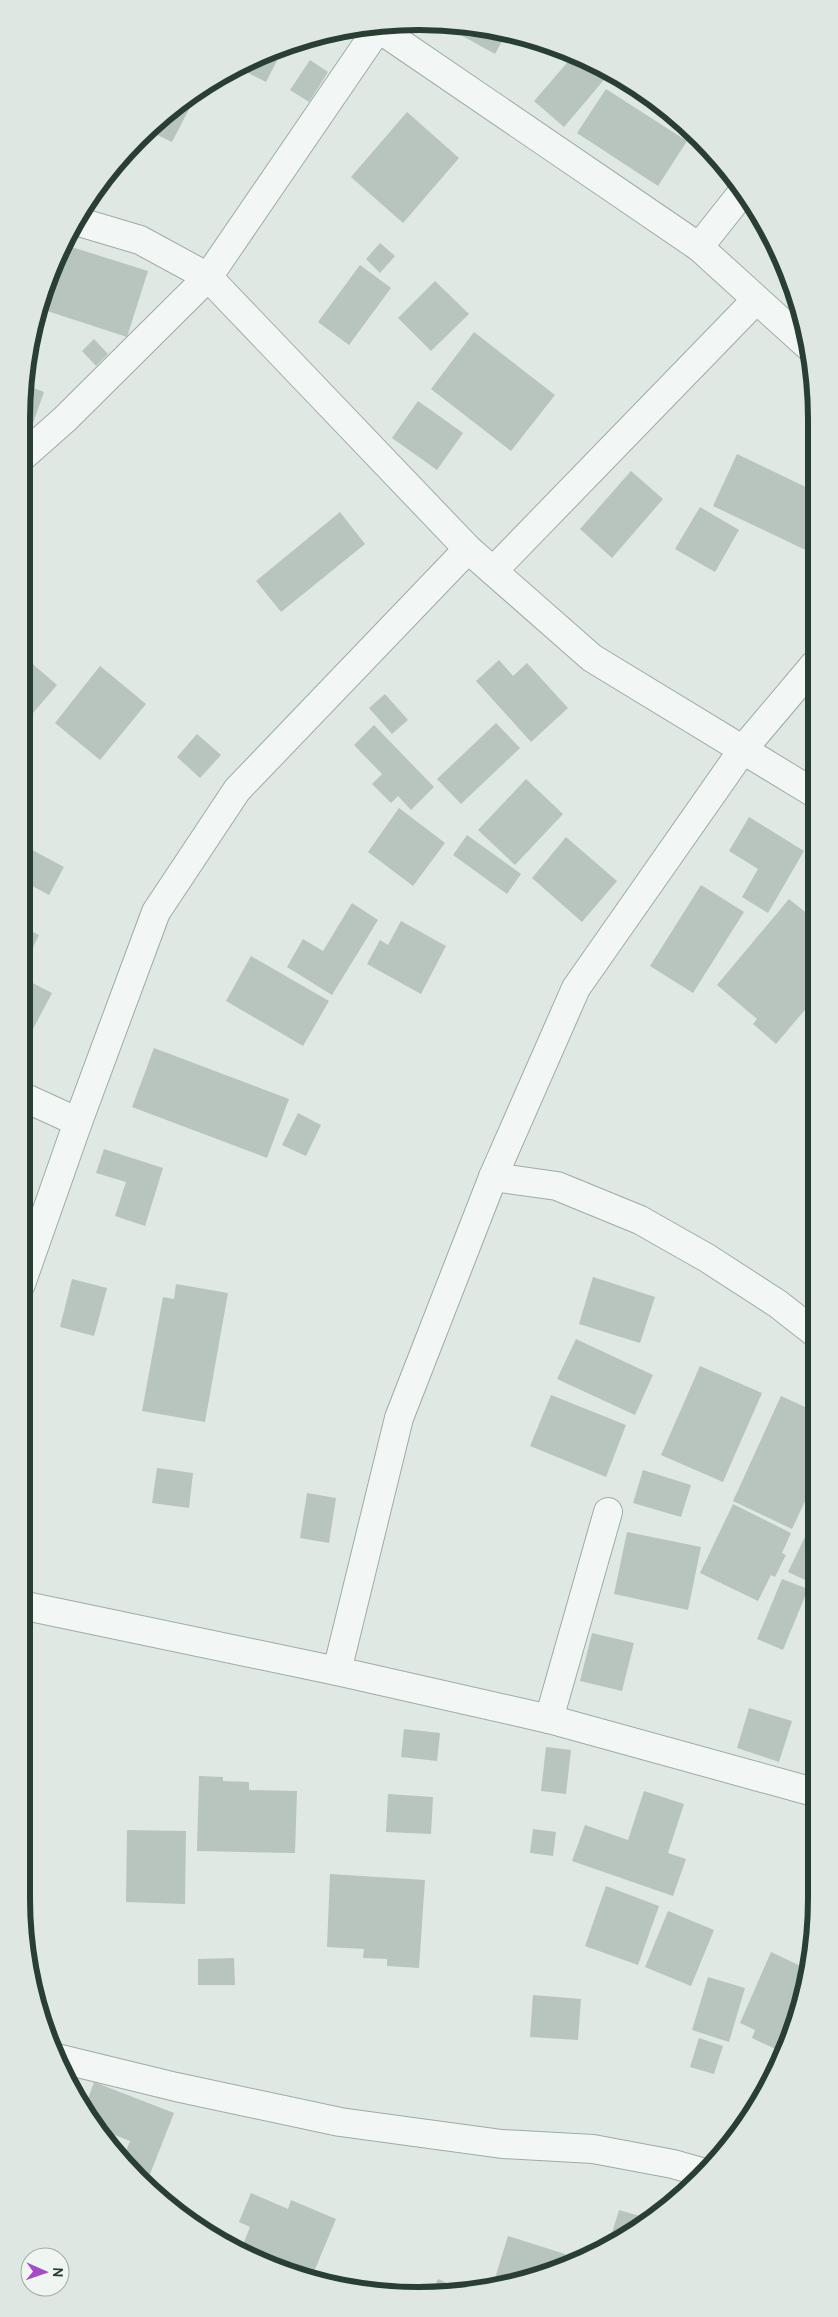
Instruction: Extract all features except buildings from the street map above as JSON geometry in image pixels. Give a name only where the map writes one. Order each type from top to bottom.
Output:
[{"type":"street","points":[[30,450],[65,419],[208,277],[375,32]]},
{"type":"street","points":[[387,32],[699,246],[800,339]]},
{"type":"street","points":[[699,246],[738,197]]},
{"type":"street","points":[[83,223],[140,240],[208,277],[468,549],[592,658],[744,748],[808,789]]},
{"type":"street","points":[[493,571],[756,300]]},
{"type":"street","points":[[30,1258],[78,1122],[156,912],[237,790],[468,549]]},
{"type":"street","points":[[337,1671],[399,1418],[493,1177],[576,988],[744,748],[808,673]]},
{"type":"street","points":[[30,1100],[78,1122]]},
{"type":"street","points":[[493,1177],[557,1186],[640,1220],[707,1258],[778,1304],[808,1327]]},
{"type":"street","points":[[549,1719],[608,1512]]},
{"type":"street","points":[[30,1607],[337,1671],[549,1719],[808,1791]]},
{"type":"street","points":[[66,2060],[176,2088],[340,2122],[502,2144],[593,2150],[673,2164],[696,2171]]}]
